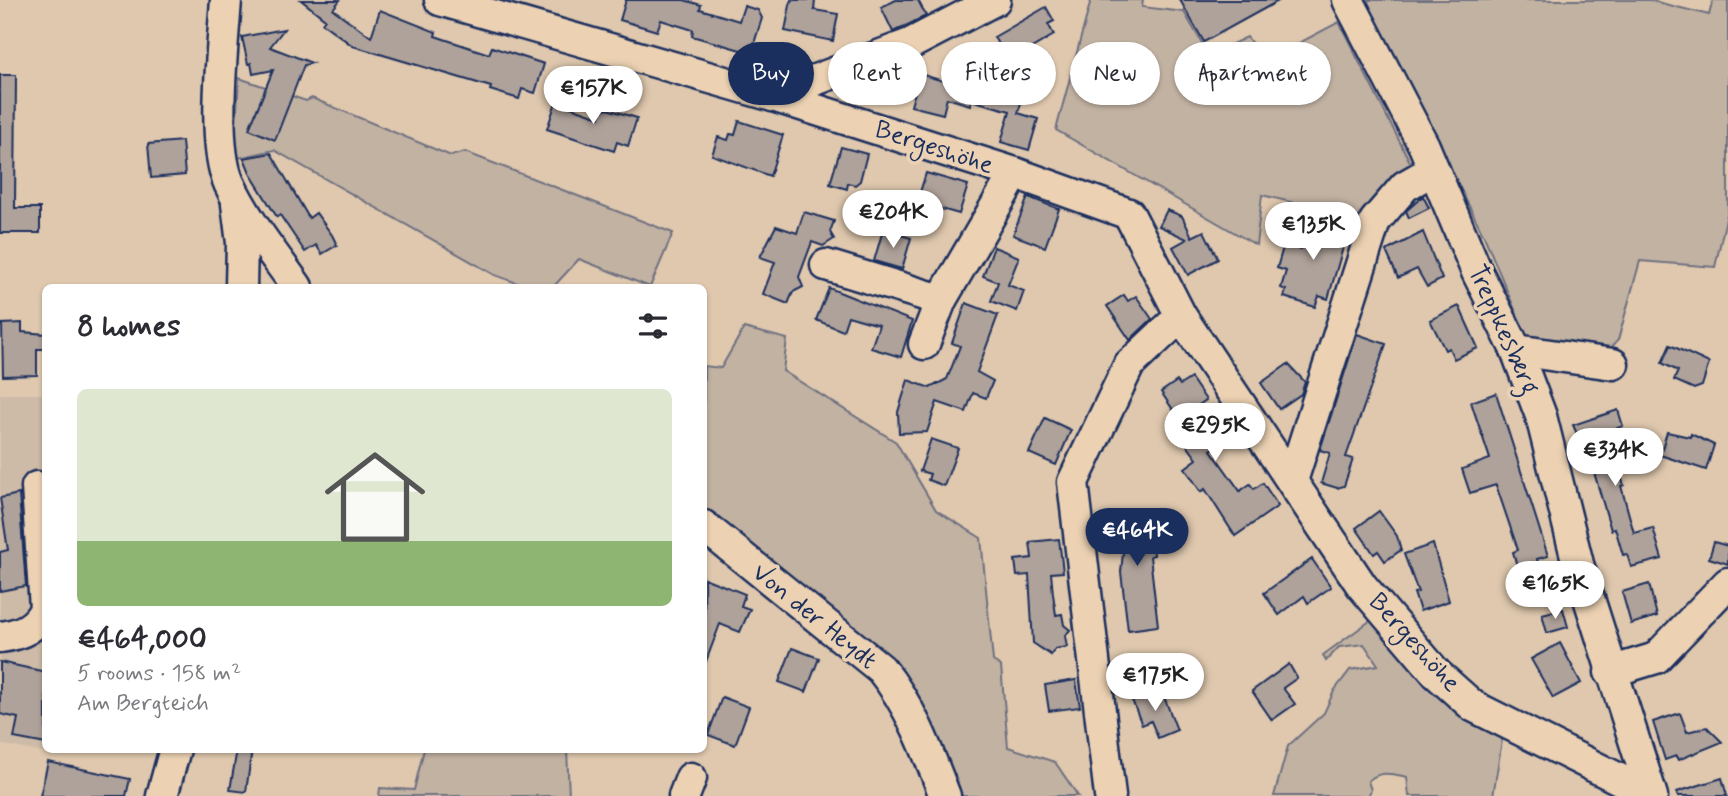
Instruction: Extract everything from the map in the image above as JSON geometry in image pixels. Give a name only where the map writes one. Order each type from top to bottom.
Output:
[{"type":"street","points":[[226,0],[220,76],[221,134],[227,180],[295,284]]},
{"type":"street","name":"Bergeshöhe","points":[[440,0],[728,83]]},
{"type":"street","points":[[814,80],[910,44],[995,0]]},
{"type":"street","name":"Treppkesberg","points":[[1348,0],[1424,146],[1516,351],[1544,428],[1610,672],[1628,717],[1652,796]]},
{"type":"street","name":"Bergeshöhe","points":[[801,105],[1015,173],[1129,214],[1181,316],[1363,586],[1437,674],[1473,706],[1652,796]]},
{"type":"street","points":[[1292,481],[1375,221],[1405,186],[1433,170]]},
{"type":"street","name":"Bergeshöhe","points":[[924,344],[941,300],[1015,173]]},
{"type":"street","points":[[236,196],[242,243],[241,284]]},
{"type":"street","points":[[826,265],[941,300]]},
{"type":"street","points":[[1110,796],[1073,482],[1129,365],[1181,316]]},
{"type":"street","points":[[1516,351],[1613,364]]},
{"type":"street","points":[[37,487],[42,563]]},
{"type":"street","name":"Von der Heydt","points":[[707,528],[881,669],[893,684],[925,742],[945,796]]},
{"type":"street","points":[[1610,672],[1656,658],[1728,583]]},
{"type":"street","points":[[0,638],[26,631],[42,616]]},
{"type":"street","points":[[162,796],[174,753]]},
{"type":"shaded area","points":[[1091,0],[1143,0],[1142,7],[1184,12],[1201,42],[1174,42],[1174,105],[1331,105],[1331,42],[1301,42],[1339,22],[1411,164],[1369,221],[1262,195],[1256,245],[1056,130],[1070,78],[1070,105],[1160,105],[1160,42],[1080,42]]},
{"type":"shaded area","points":[[1366,0],[1649,0],[1709,15],[1713,0],[1728,0],[1728,210],[1715,267],[1640,261],[1618,340],[1611,348],[1544,340],[1528,341],[1484,236]]},
{"type":"shaded area","points":[[1247,37],[1251,42],[1236,42]]},
{"type":"shaded area","points":[[239,78],[306,101],[312,98],[451,156],[465,152],[673,233],[651,284],[642,284],[579,259],[556,284],[520,284],[495,275],[274,150],[234,159]]},
{"type":"shaded area","points":[[744,328],[787,339],[783,371],[896,442],[936,510],[981,538],[993,661],[1001,666],[1008,747],[1055,762],[1078,796],[956,796],[912,695],[707,516],[707,366],[721,368]]},
{"type":"shaded area","points":[[0,394],[42,394],[42,753],[0,744]]},
{"type":"shaded area","points":[[1378,615],[1503,734],[1493,796],[1409,796],[1407,777],[1386,774],[1377,775],[1368,781],[1371,790],[1368,796],[1274,796],[1288,746],[1324,713],[1334,691],[1350,670],[1378,665],[1364,644],[1339,647],[1326,661],[1323,655]]},
{"type":"shaded area","points":[[423,753],[567,753],[569,796],[379,796],[380,788],[414,790]]},
{"type":"building","points":[[301,0],[340,0],[333,9],[371,37],[380,10],[436,32],[435,36],[489,54],[492,47],[544,64],[535,93],[522,89],[519,99],[490,90],[491,87],[353,46],[322,23],[325,19]]},
{"type":"building","points":[[626,0],[684,0],[701,5],[700,9],[739,21],[744,6],[758,10],[762,18],[754,42],[728,42],[728,46],[692,36],[693,30],[661,20],[657,31],[620,20]]},
{"type":"building","points":[[791,0],[815,0],[814,10],[838,14],[833,41],[785,31]]},
{"type":"building","points":[[896,0],[918,0],[926,16],[893,32],[881,7]]},
{"type":"building","points":[[1180,0],[1280,0],[1204,42]]},
{"type":"building","points":[[1046,7],[1054,21],[1048,24],[1054,35],[1042,42],[997,42],[994,37]]},
{"type":"building","points":[[284,29],[270,47],[312,63],[304,65],[275,140],[249,129],[273,70],[253,74],[242,37]]},
{"type":"building","points":[[0,75],[16,75],[15,208],[40,208],[40,233],[0,233]]},
{"type":"building","points":[[927,76],[941,80],[941,105],[945,105],[943,114],[911,106],[927,105]]},
{"type":"building","points":[[556,102],[600,117],[604,108],[637,118],[628,146],[617,142],[614,151],[547,129]]},
{"type":"building","points":[[989,105],[1020,105],[1018,113],[1038,119],[1029,150],[1001,142],[1010,111]]},
{"type":"building","points":[[739,121],[783,135],[770,176],[712,155],[718,137],[728,140],[730,134],[735,135]]},
{"type":"building","points":[[182,141],[185,175],[151,178],[148,144]]},
{"type":"building","points":[[841,147],[867,154],[860,181],[855,185],[848,183],[847,189],[830,184]]},
{"type":"building","points":[[271,153],[309,218],[316,213],[337,245],[322,254],[316,245],[305,252],[280,215],[277,217],[251,175],[244,158]]},
{"type":"building","points":[[926,173],[968,185],[959,214],[917,202]]},
{"type":"building","points":[[1423,196],[1429,208],[1409,218],[1406,211]]},
{"type":"building","points":[[1028,197],[1059,209],[1045,247],[1013,235]]},
{"type":"building","points":[[1167,210],[1182,216],[1192,237],[1204,231],[1218,259],[1188,275],[1173,247],[1187,239],[1159,226]]},
{"type":"building","points":[[804,212],[834,221],[830,232],[834,239],[823,246],[812,242],[799,277],[803,287],[793,292],[788,304],[763,294],[775,262],[760,257],[776,226],[797,233]]},
{"type":"building","points":[[1309,216],[1349,227],[1328,299],[1319,296],[1315,307],[1284,297],[1286,290],[1281,288],[1286,271],[1277,268],[1284,244],[1301,249]]},
{"type":"building","points":[[883,230],[911,238],[902,269],[874,261]]},
{"type":"building","points":[[1423,232],[1442,279],[1427,287],[1417,269],[1398,278],[1386,251]]},
{"type":"building","points":[[994,247],[1019,257],[1008,285],[1024,291],[1017,311],[991,301],[998,282],[983,276]]},
{"type":"building","points":[[829,288],[912,321],[901,357],[871,348],[879,325],[848,316],[843,331],[816,320]]},
{"type":"building","points":[[1124,295],[1128,301],[1136,296],[1152,319],[1130,340],[1107,306]]},
{"type":"building","points":[[966,303],[998,315],[977,372],[993,381],[986,398],[973,393],[966,412],[937,402],[927,432],[899,433],[898,412],[908,380],[930,388],[947,379],[960,346],[952,343]]},
{"type":"building","points":[[1459,306],[1478,348],[1454,359],[1449,348],[1445,350],[1430,320]]},
{"type":"building","points":[[22,323],[22,332],[42,334],[42,349],[37,349],[37,375],[3,376],[2,324]]},
{"type":"building","points":[[1357,334],[1386,344],[1346,457],[1353,459],[1344,486],[1337,488],[1321,483],[1330,453],[1320,450]]},
{"type":"building","points":[[1670,345],[1709,363],[1702,386],[1694,389],[1674,380],[1678,371],[1662,363]]},
{"type":"building","points":[[1288,364],[1305,382],[1301,394],[1279,409],[1261,383]]},
{"type":"building","points":[[1191,378],[1206,400],[1199,405],[1224,441],[1211,450],[1240,491],[1250,484],[1254,489],[1263,483],[1278,506],[1235,536],[1205,489],[1201,492],[1185,468],[1197,459],[1186,444],[1193,439],[1161,392],[1177,381],[1180,385]]},
{"type":"building","points":[[1496,393],[1548,556],[1537,559],[1540,571],[1520,577],[1513,552],[1518,550],[1496,485],[1470,493],[1462,469],[1490,459],[1471,402]]},
{"type":"building","points":[[1618,410],[1623,426],[1609,431],[1619,461],[1616,462],[1624,485],[1621,486],[1634,533],[1653,528],[1662,559],[1631,567],[1627,554],[1623,555],[1615,528],[1611,530],[1593,469],[1573,425]]},
{"type":"building","points":[[1045,418],[1071,430],[1056,465],[1029,453]]},
{"type":"building","points":[[1667,432],[1690,437],[1691,434],[1714,445],[1706,470],[1660,455]]},
{"type":"building","points":[[931,439],[958,448],[944,486],[928,480],[930,474],[920,471]]},
{"type":"building","points":[[19,494],[26,586],[0,591],[0,552],[8,550],[0,498]]},
{"type":"building","points":[[1379,511],[1397,536],[1401,550],[1385,561],[1378,551],[1374,554],[1356,528]]},
{"type":"building","points":[[1142,512],[1143,515],[1150,514],[1154,555],[1150,556],[1158,626],[1128,630],[1121,572],[1124,543],[1114,544],[1111,515]]},
{"type":"building","points":[[1059,539],[1063,572],[1051,573],[1053,594],[1056,615],[1062,614],[1064,625],[1070,630],[1065,636],[1067,647],[1055,649],[1051,655],[1033,643],[1029,575],[1017,576],[1015,560],[1032,558],[1030,542]]},
{"type":"building","points":[[1714,542],[1728,546],[1728,564],[1709,558]]},
{"type":"building","points":[[1433,544],[1449,601],[1420,611],[1414,593],[1418,592],[1404,554]]},
{"type":"building","points":[[1312,559],[1331,587],[1308,603],[1304,596],[1279,615],[1264,593]]},
{"type":"building","points":[[707,579],[745,594],[741,606],[750,609],[740,632],[720,624],[707,659]]},
{"type":"building","points":[[1649,584],[1657,616],[1631,624],[1622,592]]},
{"type":"building","points":[[1563,609],[1568,627],[1547,633],[1542,614]]},
{"type":"building","points":[[1560,643],[1581,683],[1553,698],[1531,659]]},
{"type":"building","points":[[792,648],[819,658],[806,692],[779,682]]},
{"type":"building","points":[[0,662],[42,671],[42,743],[14,738],[18,718],[0,714]]},
{"type":"building","points":[[1289,664],[1297,678],[1283,688],[1295,704],[1272,720],[1252,691]]},
{"type":"building","points":[[1076,680],[1080,707],[1049,711],[1045,685]]},
{"type":"building","points":[[1161,689],[1177,730],[1158,738],[1151,721],[1142,725],[1132,700]]},
{"type":"building","points":[[722,697],[749,707],[735,745],[708,735]]},
{"type":"building","points":[[1680,713],[1687,732],[1707,727],[1722,742],[1678,760],[1676,756],[1665,760],[1653,722]]},
{"type":"building","points":[[236,753],[251,753],[246,792],[230,790]]},
{"type":"building","points":[[48,762],[130,779],[126,796],[40,796]]},
{"type":"building","points":[[1722,778],[1727,796],[1678,796],[1677,792]]}]
